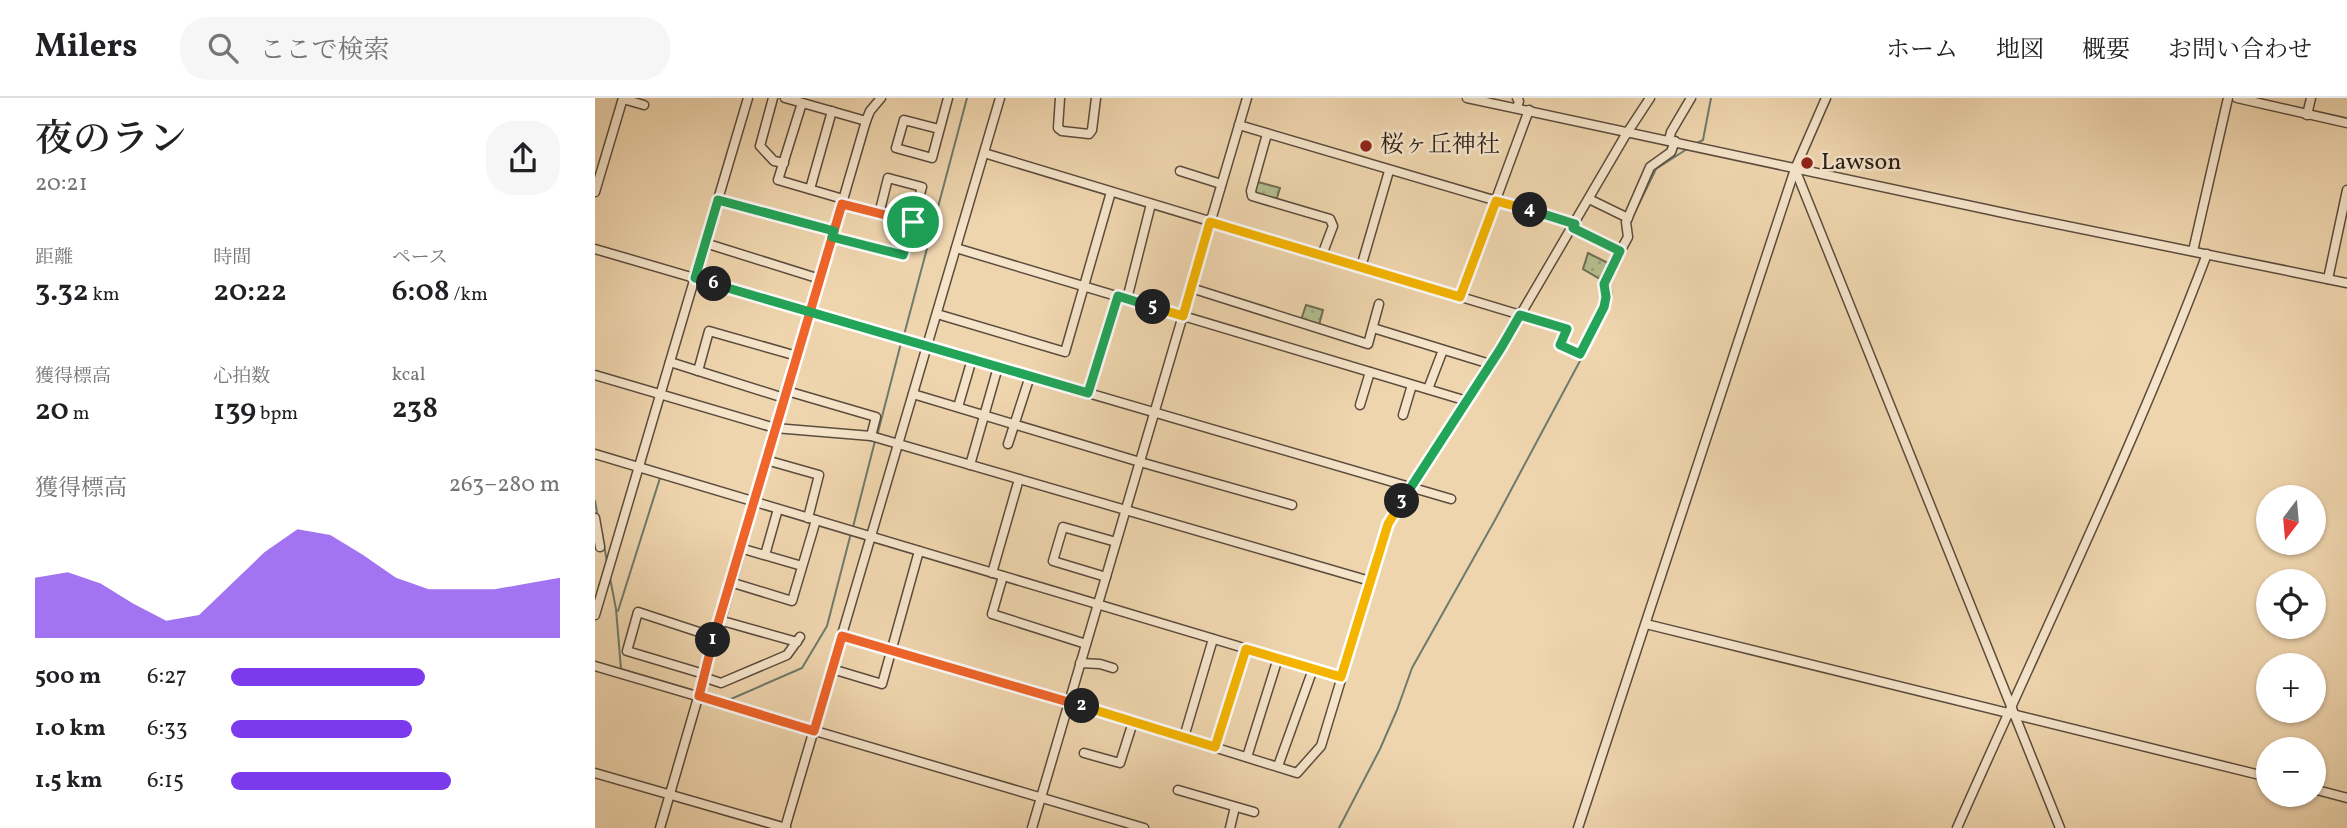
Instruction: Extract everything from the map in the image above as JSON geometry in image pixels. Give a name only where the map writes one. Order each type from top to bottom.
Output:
[{"type":"street","points":[[595,192],[623,98],[644,105]]},
{"type":"street","points":[[595,615],[598,597],[748,98]]},
{"type":"street","points":[[773,98],[760,146],[774,161],[783,163]]},
{"type":"street","points":[[785,98],[866,121]]},
{"type":"street","points":[[660,828],[866,121],[870,111],[881,98]]},
{"type":"street","points":[[939,129],[904,120],[896,148],[932,158],[948,98]]},
{"type":"street","points":[[595,774],[786,828],[1000,98]]},
{"type":"street","points":[[1060,98],[1058,128],[1062,131],[1089,134],[1092,130],[1096,98]]},
{"type":"street","points":[[1032,828],[1247,98]]},
{"type":"street","points":[[1467,98],[2347,283]]},
{"type":"street","points":[[1517,98],[1517,108]]},
{"type":"street","points":[[842,636],[1069,702],[1297,773],[1321,746],[1388,524],[1490,364],[1650,98]]},
{"type":"street","points":[[984,153],[1567,329],[1560,345],[1580,354],[1604,307],[1604,284],[1628,237],[1626,222],[1650,167],[1671,152],[1671,132],[1691,98]]},
{"type":"street","points":[[1578,828],[1795,169],[1826,98]]},
{"type":"street","points":[[2193,251],[2228,98]]},
{"type":"street","points":[[2237,98],[2347,123]]},
{"type":"street","points":[[2307,115],[2311,98]]},
{"type":"street","points":[[802,103],[778,180],[879,214],[913,222]]},
{"type":"street","points":[[1460,297],[1529,110]]},
{"type":"street","points":[[810,189],[832,111]]},
{"type":"street","points":[[1239,125],[1574,226],[1620,251]]},
{"type":"street","points":[[1267,134],[1251,191],[1252,196],[1330,219],[1332,226],[1322,255]]},
{"type":"street","points":[[1795,169],[2060,828]]},
{"type":"street","points":[[1180,171],[1221,184]]},
{"type":"street","points":[[1361,267],[1389,171]]},
{"type":"street","points":[[718,200],[903,255],[922,187],[888,178],[879,214]]},
{"type":"street","points":[[2328,279],[2347,190]]},
{"type":"street","points":[[937,314],[1065,352],[1111,192]]},
{"type":"street","points":[[1589,199],[1628,218]]},
{"type":"street","points":[[1088,393],[1122,298],[1151,204]]},
{"type":"street","points":[[705,243],[820,279]]},
{"type":"street","points":[[956,248],[1467,401]]},
{"type":"street","points":[[595,249],[1451,499]]},
{"type":"street","points":[[1957,828],[2119,466],[2184,316],[2207,254]]},
{"type":"street","points":[[1191,288],[1369,344],[1380,304]]},
{"type":"street","points":[[1373,328],[1490,364]]},
{"type":"street","points":[[698,371],[709,331],[797,356]]},
{"type":"street","points":[[1428,389],[1443,350]]},
{"type":"street","points":[[958,407],[972,359]]},
{"type":"street","points":[[670,362],[876,416],[871,436]]},
{"type":"street","points":[[970,465],[998,367]]},
{"type":"street","points":[[1360,405],[1370,372]]},
{"type":"street","points":[[595,375],[775,428],[871,436],[1370,581]]},
{"type":"street","points":[[1008,444],[1030,376]]},
{"type":"street","points":[[1403,415],[1412,385]]},
{"type":"street","points":[[913,394],[1292,505]]},
{"type":"street","points":[[595,454],[1341,677]]},
{"type":"street","points":[[730,582],[792,601],[802,566],[819,475],[766,460]]},
{"type":"street","points":[[992,573],[1019,479]]},
{"type":"street","points":[[765,555],[778,509]]},
{"type":"street","points":[[595,518],[598,546],[614,548]]},
{"type":"street","points":[[1106,577],[1053,561],[1063,527],[1116,542]]},
{"type":"street","points":[[740,548],[802,566]]},
{"type":"street","points":[[832,669],[882,684],[919,551]]},
{"type":"street","points":[[1003,576],[992,614],[1086,644]]},
{"type":"street","points":[[714,637],[638,612],[627,651],[721,683],[787,655],[799,639],[719,620]]},
{"type":"street","points":[[1646,624],[2011,711],[2256,775]]},
{"type":"street","points":[[1184,737],[1213,639]]},
{"type":"street","points":[[1215,747],[1246,649]]},
{"type":"street","points":[[1247,757],[1277,658]]},
{"type":"street","points":[[1080,663],[1113,668]]},
{"type":"street","points":[[595,666],[699,694],[814,731],[1144,828]]},
{"type":"street","points":[[1278,766],[1313,669]]},
{"type":"street","points":[[1084,753],[1120,763],[1133,722]]},
{"type":"street","points":[[1178,790],[1254,812]]},
{"type":"street","points":[[2326,792],[2347,798]]},
{"type":"street","points":[[1230,828],[1235,807]]},
{"type":"green space","points":[[1258,182],[1280,188],[1276,201],[1262,197],[1255,191]]},
{"type":"green space","points":[[1588,253],[1608,263],[1600,279],[1583,269]]},
{"type":"green space","points":[[1306,305],[1323,310],[1319,325],[1301,320]]},
{"type":"waterway","points":[[904,335],[967,98]]},
{"type":"waterway","points":[[1695,144],[1703,140],[1711,98]]},
{"type":"waterway","points":[[1635,212],[1656,169],[1687,149]]},
{"type":"waterway","points":[[1609,303],[1612,294],[1609,282],[1620,260]]},
{"type":"waterway","points":[[1339,828],[1380,749],[1412,668],[1596,331]]},
{"type":"waterway","points":[[877,436],[901,343]]},
{"type":"waterway","points":[[853,527],[875,441]]},
{"type":"waterway","points":[[618,611],[660,478]]},
{"type":"waterway","points":[[595,501],[598,518]]},
{"type":"waterway","points":[[602,533],[607,562]]},
{"type":"waterway","points":[[704,693],[731,699],[802,668],[827,626],[851,533]]},
{"type":"waterway","points":[[610,578],[616,609],[621,669],[696,691]]},
{"type":"place","name":"桜ヶ丘神社","points":[[1366,146]]},
{"type":"place","name":"Lawson","points":[[1807,163]]},
{"type":"route","points":[[913,222],[842,204],[834,231],[832,237],[820,279],[810,312],[797,356],[775,428],[714,637],[699,696],[814,731],[842,636],[1215,747],[1246,649],[1341,677],[1388,524],[1520,315],[1567,329],[1560,345],[1580,354],[1604,307],[1605,279],[1620,251],[1573,228],[1575,224],[1496,201],[1460,297],[1210,222],[1183,316],[1118,296],[1088,393],[887,333],[810,312],[695,278],[718,200],[834,231],[832,237],[903,255],[913,222]]}]
